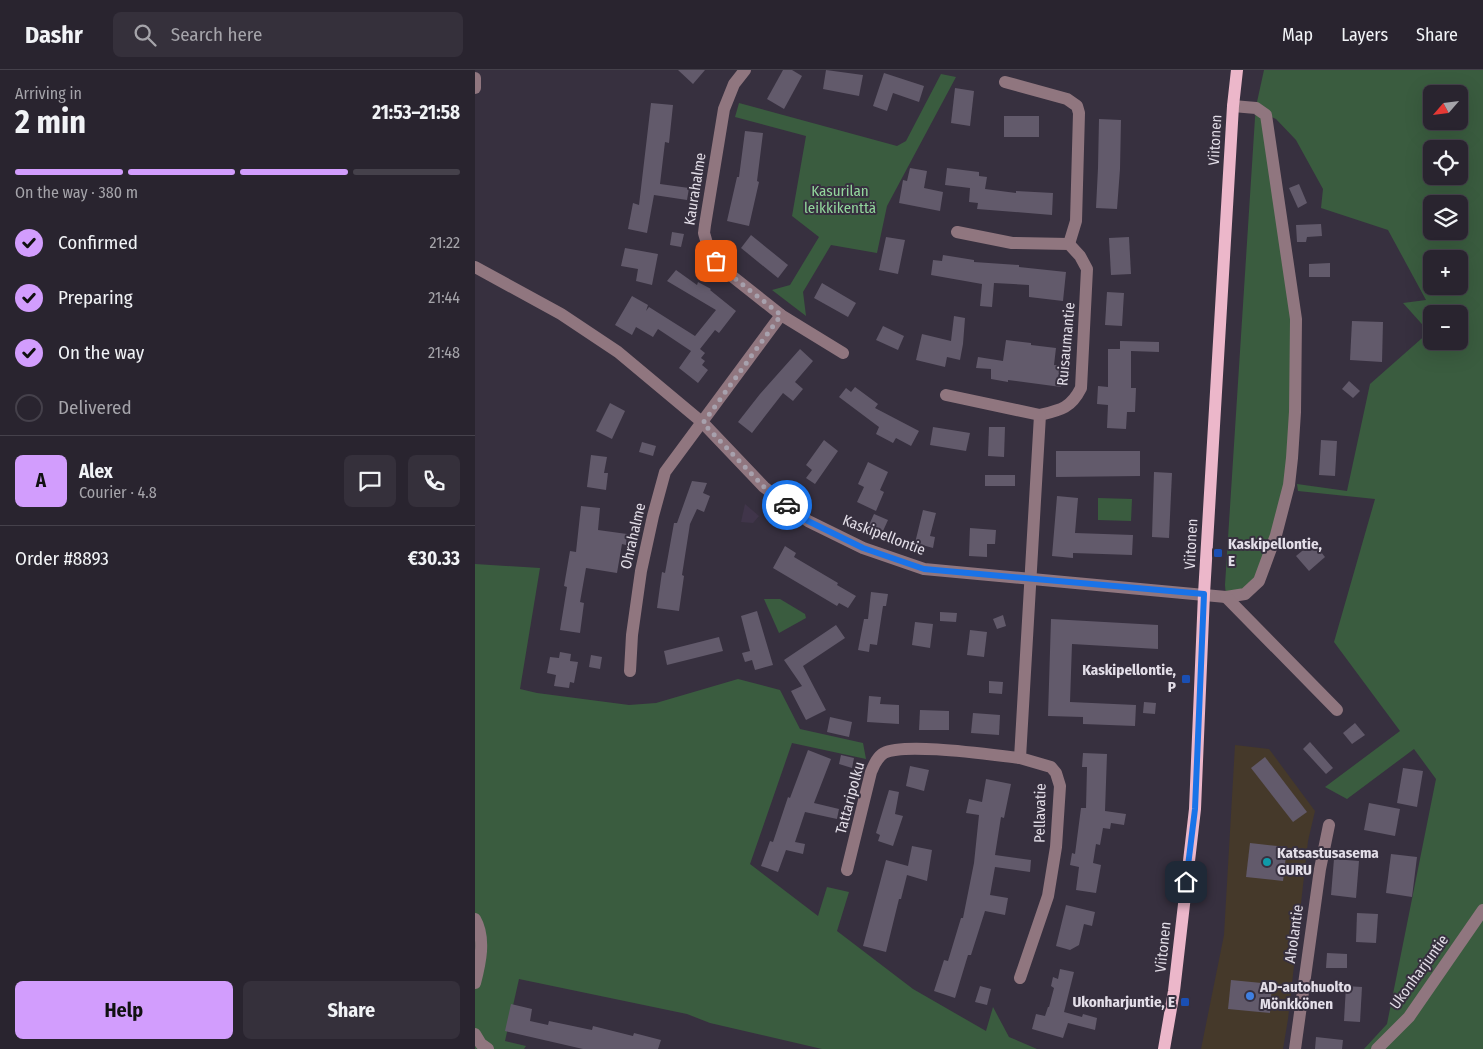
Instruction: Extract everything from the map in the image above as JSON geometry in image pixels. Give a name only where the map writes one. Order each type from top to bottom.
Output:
[{"type":"main road","name":"Viitonen","points":[[1164,1049],[1174,991],[1195,809],[1204,594],[1233,106],[1237,70]]},
{"type":"street","name":"Kaurahalme","points":[[745,70],[734,84],[724,109],[704,233],[707,247],[716,261],[728,273],[781,315],[843,353]]},
{"type":"street","points":[[475,78],[475,88]]},
{"type":"street","points":[[957,232],[1012,243],[1069,244],[1076,221],[1079,113],[1077,106],[1067,99],[1005,82]]},
{"type":"street","points":[[1226,597],[1245,594],[1259,581],[1276,535],[1289,485],[1295,412],[1296,319],[1268,123],[1266,115],[1256,108],[1233,106]]},
{"type":"street","name":"Ruisaumantie","points":[[1040,415],[1061,410],[1075,398],[1081,388],[1087,269],[1080,256],[1069,244]]},
{"type":"street","name":"Kaskipellontie","points":[[475,267],[561,314],[618,352],[703,423],[764,487],[808,521],[863,548],[924,569],[1226,597]]},
{"type":"street","points":[[703,423],[781,315]]},
{"type":"street","points":[[946,395],[1040,415],[1020,758]]},
{"type":"street","name":"Ohrahalme","points":[[630,671],[632,630],[641,571],[665,472],[703,423]]},
{"type":"street","points":[[1226,597],[1337,710]]},
{"type":"street","name":"Tattaripolku","points":[[847,870],[871,772],[875,763],[883,754],[905,748],[1020,758]]},
{"type":"street","name":"Pellavatie","points":[[1020,758],[1051,767],[1056,773],[1060,786],[1056,847],[1048,896],[1020,978]]},
{"type":"street","name":"Aholantie","points":[[1295,1049],[1320,869],[1329,825]]},
{"type":"street","name":"Ukonharjuntie","points":[[1377,1049],[1409,1017],[1483,910]]},
{"type":"street","points":[[475,919],[478,925],[481,947],[475,984]]},
{"type":"street","points":[[475,1034],[481,1044],[488,1049]]},
{"type":"shaded area","points":[[745,504],[759,516],[753,523],[741,522]]},
{"type":"shaded area","points":[[1235,745],[1269,749],[1315,811],[1308,841],[1283,1049],[1201,1049],[1224,935]]},
{"type":"green space","points":[[1264,70],[1483,70],[1483,1049],[1364,1049],[1387,1024],[1436,779],[1414,749],[1347,799],[1325,787],[1400,731],[1334,642],[1375,499],[1298,491],[1297,484],[1347,491],[1370,384],[1423,337],[1423,350],[1468,350],[1468,305],[1423,305],[1423,325],[1403,303],[1426,300],[1423,295],[1468,295],[1468,250],[1423,250],[1423,294],[1388,230],[1321,208],[1323,189],[1296,140],[1276,119],[1267,115],[1296,319],[1292,458],[1259,581],[1226,597],[1225,585],[1255,118],[1256,108],[1262,110],[1257,102]]},
{"type":"green space","name":"Kasurilan leikkikenttä","points":[[941,74],[956,77],[887,206],[877,253],[831,245],[803,292],[806,316],[772,290],[790,285],[819,237],[792,216],[806,136],[735,117],[739,103],[897,146],[906,141]]},
{"type":"green space","points":[[1098,498],[1132,499],[1131,521],[1098,520]]},
{"type":"green space","points":[[475,564],[540,568],[520,689],[629,705],[656,703],[738,679],[780,690],[800,729],[863,743],[866,759],[792,743],[750,864],[818,916],[827,887],[849,892],[837,931],[913,989],[986,1031],[993,1007],[1009,1037],[1037,1049],[822,1049],[710,1023],[687,1014],[519,979],[505,1041],[526,1046],[524,1049],[475,1049]]},
{"type":"green space","points":[[764,599],[780,599],[805,614],[806,618],[779,633]]},
{"type":"building","points":[[678,70],[705,70],[693,84]]},
{"type":"building","points":[[783,70],[792,70],[802,76],[784,109],[767,99]]},
{"type":"building","points":[[826,70],[863,75],[859,96],[823,89]]},
{"type":"building","points":[[884,73],[924,86],[919,102],[893,93],[887,111],[873,106]]},
{"type":"building","points":[[955,88],[974,91],[970,126],[951,123]]},
{"type":"building","points":[[651,103],[673,105],[669,143],[665,142],[660,184],[689,188],[687,200],[654,195],[647,233],[628,229],[633,203],[639,205]]},
{"type":"building","points":[[1004,116],[1039,116],[1039,137],[1004,137]]},
{"type":"building","points":[[1099,119],[1121,120],[1117,209],[1096,208]]},
{"type":"building","points":[[745,131],[763,133],[757,181],[759,182],[749,226],[727,221],[737,177],[739,177]]},
{"type":"building","points":[[910,168],[927,171],[924,188],[943,192],[940,211],[899,203],[903,180],[907,181]]},
{"type":"building","points":[[947,168],[979,172],[979,176],[987,177],[985,189],[1016,193],[1016,191],[1053,193],[1052,215],[977,209],[978,203],[969,202],[970,188],[945,185]]},
{"type":"building","points":[[1299,184],[1307,203],[1298,208],[1289,188]]},
{"type":"building","points":[[1321,224],[1322,236],[1307,237],[1306,242],[1297,242],[1296,225]]},
{"type":"building","points":[[672,232],[684,234],[681,247],[670,245]]},
{"type":"building","points":[[751,235],[788,265],[778,278],[741,248]]},
{"type":"building","points":[[886,237],[905,240],[898,274],[879,270]]},
{"type":"building","points":[[1129,237],[1131,274],[1111,275],[1109,238]]},
{"type":"building","points":[[625,248],[658,254],[652,285],[636,281],[638,269],[621,266]]},
{"type":"building","points":[[943,255],[974,260],[974,262],[1019,265],[1019,267],[1066,272],[1063,301],[1029,297],[1029,285],[994,283],[992,307],[980,306],[982,284],[931,275],[933,260],[942,261]]},
{"type":"building","points":[[1330,263],[1330,277],[1309,277],[1309,264]]},
{"type":"building","points":[[676,270],[697,285],[698,282],[711,289],[736,311],[719,333],[715,330],[700,349],[705,353],[701,358],[705,361],[702,365],[708,370],[698,383],[679,368],[691,351],[658,329],[653,337],[636,327],[632,335],[615,325],[632,296],[648,305],[646,311],[649,307],[695,336],[716,310],[667,281]]},
{"type":"building","points":[[822,283],[856,303],[848,317],[814,298]]},
{"type":"building","points":[[1107,292],[1124,293],[1122,326],[1105,325]]},
{"type":"building","points":[[954,316],[965,318],[960,360],[947,357],[945,367],[916,360],[922,334],[951,341]]},
{"type":"building","points":[[1352,321],[1383,322],[1382,362],[1350,360]]},
{"type":"building","points":[[883,326],[904,336],[898,350],[876,340]]},
{"type":"building","points":[[1006,340],[1056,348],[1054,365],[1064,366],[1061,387],[991,379],[991,369],[976,368],[978,357],[1003,361]]},
{"type":"building","points":[[1120,341],[1159,342],[1159,352],[1131,351],[1131,388],[1136,388],[1135,412],[1127,412],[1126,429],[1107,428],[1108,405],[1097,404],[1098,386],[1108,387],[1108,349],[1120,349]]},
{"type":"building","points":[[800,349],[813,361],[795,382],[803,389],[793,401],[783,393],[752,433],[738,422]]},
{"type":"building","points":[[1349,381],[1360,391],[1353,398],[1342,389]]},
{"type":"building","points":[[855,387],[878,404],[875,408],[919,431],[911,446],[896,438],[893,443],[876,434],[879,427],[839,397],[846,388],[851,392]]},
{"type":"building","points":[[610,403],[625,411],[612,439],[596,431]]},
{"type":"building","points":[[933,427],[970,433],[966,451],[930,445]]},
{"type":"building","points":[[989,427],[1005,427],[1004,457],[988,456]]},
{"type":"building","points":[[824,440],[838,451],[815,484],[806,478],[812,470],[806,465]]},
{"type":"building","points":[[1321,440],[1337,441],[1335,476],[1319,475]]},
{"type":"building","points":[[642,442],[656,446],[653,456],[639,452]]},
{"type":"building","points":[[1056,451],[1140,451],[1140,476],[1056,477]]},
{"type":"building","points":[[591,455],[607,457],[604,473],[608,473],[606,490],[587,487]]},
{"type":"building","points":[[868,462],[888,472],[880,490],[884,492],[876,511],[857,502],[864,487],[858,484]]},
{"type":"building","points":[[1154,472],[1172,473],[1169,538],[1152,537]]},
{"type":"building","points":[[985,475],[1015,475],[1015,486],[985,486]]},
{"type":"building","points":[[692,481],[707,483],[703,493],[710,496],[704,512],[697,509],[690,524],[682,575],[684,576],[679,611],[657,608],[662,572],[665,573],[674,523],[677,523]]},
{"type":"building","points":[[1057,496],[1078,498],[1075,533],[1133,535],[1132,555],[1073,553],[1073,558],[1052,556]]},
{"type":"building","points":[[581,506],[600,508],[598,530],[627,534],[626,545],[622,544],[617,573],[586,568],[580,602],[584,603],[580,633],[560,630],[567,587],[564,586],[570,551],[576,552]]},
{"type":"building","points":[[923,510],[936,513],[930,536],[935,537],[933,548],[915,543]]},
{"type":"building","points":[[874,514],[888,520],[883,531],[869,525]]},
{"type":"building","points":[[970,528],[996,530],[995,544],[987,544],[987,557],[969,556]]},
{"type":"building","points":[[1313,542],[1325,557],[1309,571],[1296,556]]},
{"type":"building","points":[[785,546],[796,553],[794,557],[856,596],[848,608],[839,603],[837,606],[773,568]]},
{"type":"building","points":[[871,592],[888,594],[886,606],[883,606],[877,645],[870,644],[869,652],[858,650],[864,619],[868,619]]},
{"type":"building","points":[[757,611],[773,665],[755,670],[752,660],[745,662],[742,653],[750,651],[741,616]]},
{"type":"building","points":[[940,612],[957,613],[956,622],[940,621]]},
{"type":"building","points":[[1003,615],[1006,626],[997,629],[993,619]]},
{"type":"building","points":[[1051,619],[1158,625],[1158,649],[1072,644],[1070,702],[1136,705],[1135,726],[1083,724],[1083,717],[1048,716]]},
{"type":"building","points":[[915,622],[933,624],[930,648],[912,645]]},
{"type":"building","points":[[836,625],[845,638],[803,666],[826,710],[806,720],[791,691],[802,686],[784,660]]},
{"type":"building","points":[[970,630],[987,632],[984,657],[967,655]]},
{"type":"building","points":[[719,637],[723,651],[667,665],[664,651]]},
{"type":"building","points":[[560,652],[571,654],[570,661],[578,662],[574,683],[570,682],[569,688],[554,686],[556,675],[547,673],[550,657],[559,658]]},
{"type":"building","points":[[591,655],[602,657],[600,669],[589,667]]},
{"type":"building","points":[[989,681],[1003,682],[1002,694],[989,693]]},
{"type":"building","points":[[869,696],[881,697],[880,704],[899,705],[899,724],[867,722]]},
{"type":"building","points":[[1144,702],[1156,703],[1155,714],[1143,713]]},
{"type":"building","points":[[920,710],[949,711],[949,730],[919,730]]},
{"type":"building","points":[[973,713],[1000,715],[999,735],[971,733]]},
{"type":"building","points":[[830,717],[852,722],[849,737],[827,732]]},
{"type":"building","points":[[1355,723],[1365,735],[1352,744],[1343,733]]},
{"type":"building","points":[[1310,742],[1333,768],[1326,774],[1303,749]]},
{"type":"building","points":[[808,750],[831,759],[814,803],[839,809],[837,819],[805,812],[795,842],[805,844],[803,854],[786,850],[778,872],[761,866],[770,841],[773,842],[788,797],[790,798]]},
{"type":"building","points":[[1083,753],[1107,754],[1105,811],[1126,814],[1124,825],[1111,823],[1110,829],[1103,828],[1100,845],[1096,844],[1093,863],[1101,865],[1096,893],[1076,890],[1079,867],[1070,865],[1072,853],[1075,854],[1081,808],[1086,808],[1087,767],[1082,767]]},
{"type":"building","points":[[841,755],[854,758],[852,768],[839,764]]},
{"type":"building","points":[[1265,757],[1307,812],[1293,822],[1251,768]]},
{"type":"building","points":[[910,766],[929,770],[924,791],[906,786]]},
{"type":"building","points":[[1403,768],[1423,771],[1417,807],[1397,803]]},
{"type":"building","points":[[986,779],[1011,784],[1004,818],[1001,817],[995,855],[1031,860],[1030,872],[995,867],[990,895],[1008,898],[1005,915],[985,911],[971,955],[968,955],[955,998],[934,991],[944,960],[948,961],[961,918],[963,918],[974,863],[979,815],[966,813],[969,799],[982,802]]},
{"type":"building","points":[[889,790],[899,792],[895,814],[903,816],[893,846],[878,841],[880,835],[876,833]]},
{"type":"building","points":[[1369,803],[1400,809],[1395,836],[1364,830]]},
{"type":"building","name":"Katsastusasema GURU","points":[[1250,843],[1287,847],[1283,881],[1246,877]]},
{"type":"building","points":[[912,846],[932,850],[927,881],[907,875],[886,952],[863,946],[886,860],[908,866]]},
{"type":"building","points":[[1391,854],[1417,857],[1412,897],[1386,893]]},
{"type":"building","points":[[1334,859],[1359,861],[1356,898],[1331,895]]},
{"type":"building","points":[[1066,905],[1095,912],[1092,926],[1084,924],[1079,945],[1070,950],[1056,946]]},
{"type":"building","points":[[1357,913],[1378,914],[1376,943],[1356,942]]},
{"type":"building","points":[[1327,953],[1347,954],[1347,968],[1326,968]]},
{"type":"building","points":[[1060,969],[1074,972],[1064,1012],[1082,1017],[1083,1014],[1097,1018],[1095,1030],[1068,1023],[1063,1038],[1032,1029],[1036,1014],[1045,1016],[1054,988],[1051,986],[1053,977],[1058,979]]},
{"type":"building","name":"AD-autohuolto Mönkkönen","points":[[1231,980],[1272,984],[1270,1013],[1228,1009]]},
{"type":"building","points":[[980,986],[991,989],[987,1005],[975,1002]]},
{"type":"building","points":[[1346,986],[1362,987],[1360,1022],[1344,1021]]},
{"type":"building","points":[[511,1004],[532,1009],[530,1021],[548,1025],[549,1021],[592,1030],[593,1026],[633,1036],[634,1033],[661,1040],[658,1049],[583,1049],[505,1031]]},
{"type":"building","points":[[1316,1037],[1343,1040],[1342,1049],[1315,1049]]},
{"type":"way so far","points":[[716,261],[728,273],[781,315],[703,423],[764,487],[787,505]]},
{"type":"place","name":"Kaskipellontie, E","points":[[1218,553]]},
{"type":"place","name":"Kaskipellontie, P","points":[[1186,679]]},
{"type":"place","name":"Katsastusasema GURU","points":[[1267,862]]},
{"type":"place","name":"AD-autohuolto Mönkkönen","points":[[1250,996]]},
{"type":"place","name":"Ukonharjuntie, E","points":[[1185,1002]]},
{"type":"route","points":[[787,505],[808,521],[863,548],[924,569],[1204,594],[1195,809],[1186,882]]}]
